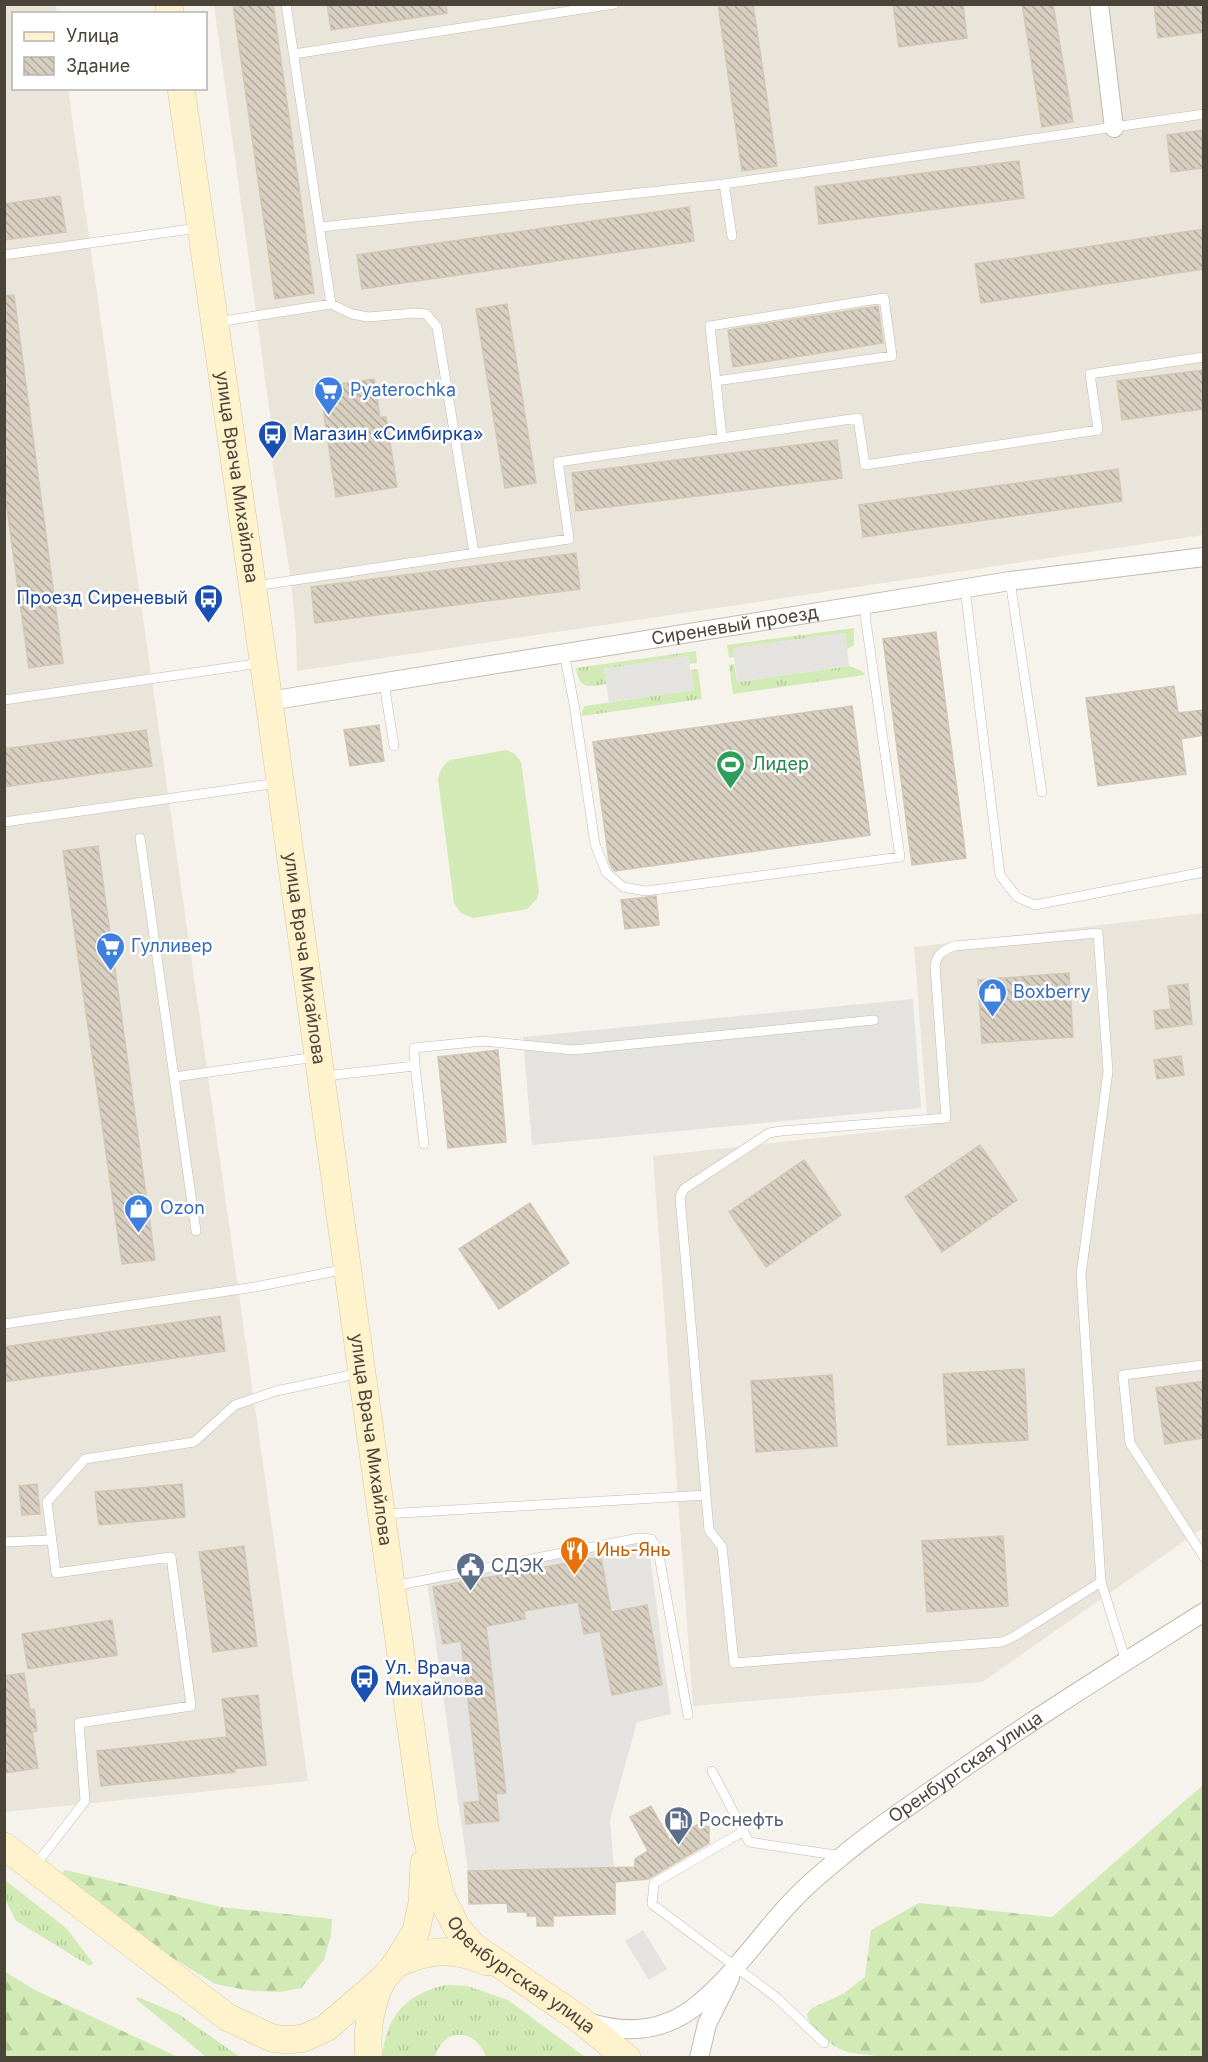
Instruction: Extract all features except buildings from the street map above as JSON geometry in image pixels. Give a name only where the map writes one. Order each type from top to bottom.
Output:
[{"type":"main road","name":"улица Врача Михайлова","points":[[181,90],[281,782],[425,1829]]},
{"type":"main road","points":[[369,2058],[369,2018],[373,1999],[416,1931],[422,1903],[425,1829]]},
{"type":"main road","name":"Оренбургская улица","points":[[425,1829],[441,1896],[457,1928],[474,1947],[578,2018]]},
{"type":"main road","points":[[4,1846],[279,2058]]},
{"type":"main road","points":[[227,2017],[272,2038],[287,2040],[304,2038],[326,2028],[389,1972],[415,1956],[433,1951],[454,1951],[513,1973]]},
{"type":"main road","points":[[578,2018],[627,2058]]},
{"type":"street","points":[[1099,4],[1114,128]]},
{"type":"street","name":"Сиреневый проезд","points":[[269,701],[1010,580],[1203,557]]},
{"type":"street","name":"Оренбургская улица","points":[[578,2018],[606,2027],[645,2030],[662,2026],[692,2009],[735,1968],[794,1899],[842,1856],[905,1808],[1017,1730],[1203,1612]]},
{"type":"street","points":[[699,2058],[707,2024],[735,1968]]},
{"type":"lane","points":[[286,4],[331,304]]},
{"type":"lane","points":[[294,54],[615,4]]},
{"type":"lane","points":[[321,227],[724,184],[1203,114]]},
{"type":"lane","points":[[724,184],[732,236]]},
{"type":"lane","points":[[4,255],[201,227]]},
{"type":"lane","points":[[716,381],[892,356],[884,298],[710,326],[722,438]]},
{"type":"lane","points":[[215,322],[331,304],[352,314],[368,317],[426,314],[437,327],[474,553]]},
{"type":"lane","points":[[253,586],[569,539],[558,462],[858,418],[865,465],[1098,430],[1090,374],[1203,357]]},
{"type":"lane","points":[[1010,580],[1042,792]]},
{"type":"lane","points":[[964,588],[1000,875],[1017,897],[1035,905],[1203,873]]},
{"type":"lane","points":[[564,653],[576,714],[595,844],[606,872],[623,887],[646,891],[900,857],[865,604]]},
{"type":"lane","points":[[4,700],[264,663]]},
{"type":"lane","points":[[384,683],[394,746]]},
{"type":"lane","points":[[4,822],[281,782]]},
{"type":"lane","points":[[140,838],[196,1231]]},
{"type":"lane","points":[[1101,1582],[1002,1642],[734,1663],[722,1546],[709,1530],[680,1197],[684,1189],[769,1133],[946,1118],[934,966],[937,956],[943,950],[954,946],[1098,933],[1108,1071],[1081,1275],[1101,1582],[1126,1661]]},
{"type":"lane","points":[[424,1144],[414,1048],[483,1041],[573,1050],[874,1020]]},
{"type":"lane","points":[[174,1077],[320,1067],[415,1066]]},
{"type":"lane","points":[[4,1324],[255,1287],[348,1269]]},
{"type":"lane","points":[[1203,1365],[1123,1375],[1130,1443],[1203,1557]]},
{"type":"lane","points":[[33,1869],[85,1801],[79,1723],[191,1706],[171,1557],[56,1573],[47,1502],[85,1459],[194,1442],[235,1405],[276,1391],[362,1373]]},
{"type":"lane","points":[[382,1514],[706,1495]]},
{"type":"lane","points":[[392,1587],[639,1538],[651,1539],[658,1550],[688,1715]]},
{"type":"lane","points":[[4,1542],[51,1540]]},
{"type":"lane","points":[[712,1771],[749,1842],[842,1856]]},
{"type":"lane","points":[[744,1831],[654,1883],[651,1904],[777,1998],[824,2043]]},
{"type":"shaded area","points":[[4,5],[56,5],[57,12],[12,12],[12,90],[68,90],[308,1781],[5,1812]]},
{"type":"shaded area","points":[[214,5],[1203,5],[1203,535],[297,671],[291,581],[272,460],[272,430]]},
{"type":"shaded area","points":[[845,633],[849,666],[737,682],[733,648]]},
{"type":"shaded area","points":[[688,656],[694,690],[609,702],[604,669]]},
{"type":"shaded area","points":[[1203,913],[1203,1528],[982,1682],[693,1706],[653,1156],[928,1126],[914,947]]},
{"type":"shaded area","points":[[913,999],[921,1108],[532,1145],[523,1037]]},
{"type":"shaded area","points":[[648,1541],[671,1714],[637,1722],[610,1820],[614,1868],[468,1871],[427,1582]]},
{"type":"shaded area","points":[[643,1930],[667,1969],[649,1980],[625,1941]]},
{"type":"green space","points":[[854,628],[854,645],[847,649],[845,633],[734,648],[735,657],[729,658],[727,645]]},
{"type":"green space","points":[[696,651],[697,663],[690,664],[688,656],[604,669],[606,684],[590,686],[582,684],[577,675],[576,668]]},
{"type":"green space","points":[[734,664],[737,682],[849,666],[862,671],[865,675],[733,694],[729,665]]},
{"type":"green space","points":[[698,669],[702,699],[582,716],[585,706],[693,690],[691,670]]},
{"type":"green space","points":[[506,750],[515,754],[521,762],[539,892],[537,899],[527,909],[473,918],[461,913],[454,903],[438,779],[442,768],[450,760]]},
{"type":"green space","points":[[1203,1785],[1203,2057],[878,2057],[842,2050],[826,2040],[811,2024],[807,2014],[812,2008],[843,1994],[865,1977],[871,1930],[919,1903],[1052,1917]]},
{"type":"green space","points":[[65,1870],[221,1907],[332,1919],[331,1935],[324,1960],[301,1988],[280,1992],[252,1991],[215,1984],[60,1888],[58,1880]]},
{"type":"green space","points":[[5,1880],[66,1928],[93,1963],[90,1966],[16,1921],[5,1899]]},
{"type":"green space","points":[[4,1971],[33,1989],[176,2056],[5,2057]]},
{"type":"green space","points":[[445,1985],[467,1986],[508,2000],[585,2057],[486,2057],[475,2041],[468,2036],[460,2035],[445,2040],[435,2057],[382,2058],[388,2030],[400,2010],[419,1995]]},
{"type":"green space","points":[[138,1997],[180,2015],[240,2057],[205,2056],[136,1999]]},
{"type":"place","name":"Pyaterochka","points":[[329,416]]},
{"type":"place","name":"Магазин «Симбирка»","points":[[272,460]]},
{"type":"place","name":"Проезд Сиреневый","points":[[209,624]]},
{"type":"place","name":"Лидер","points":[[731,790]]},
{"type":"place","name":"Гулливер","points":[[110,972]]},
{"type":"place","name":"Boxberry","points":[[992,1018]]},
{"type":"place","name":"Ozon","points":[[139,1234]]},
{"type":"place","name":"Инь-Янь","points":[[575,1576]]},
{"type":"place","name":"СДЭК","points":[[470,1592]]},
{"type":"place","name":"Ул. Врача Михайлова","points":[[364,1704]]},
{"type":"place","name":"Роснефть","points":[[678,1846]]}]
